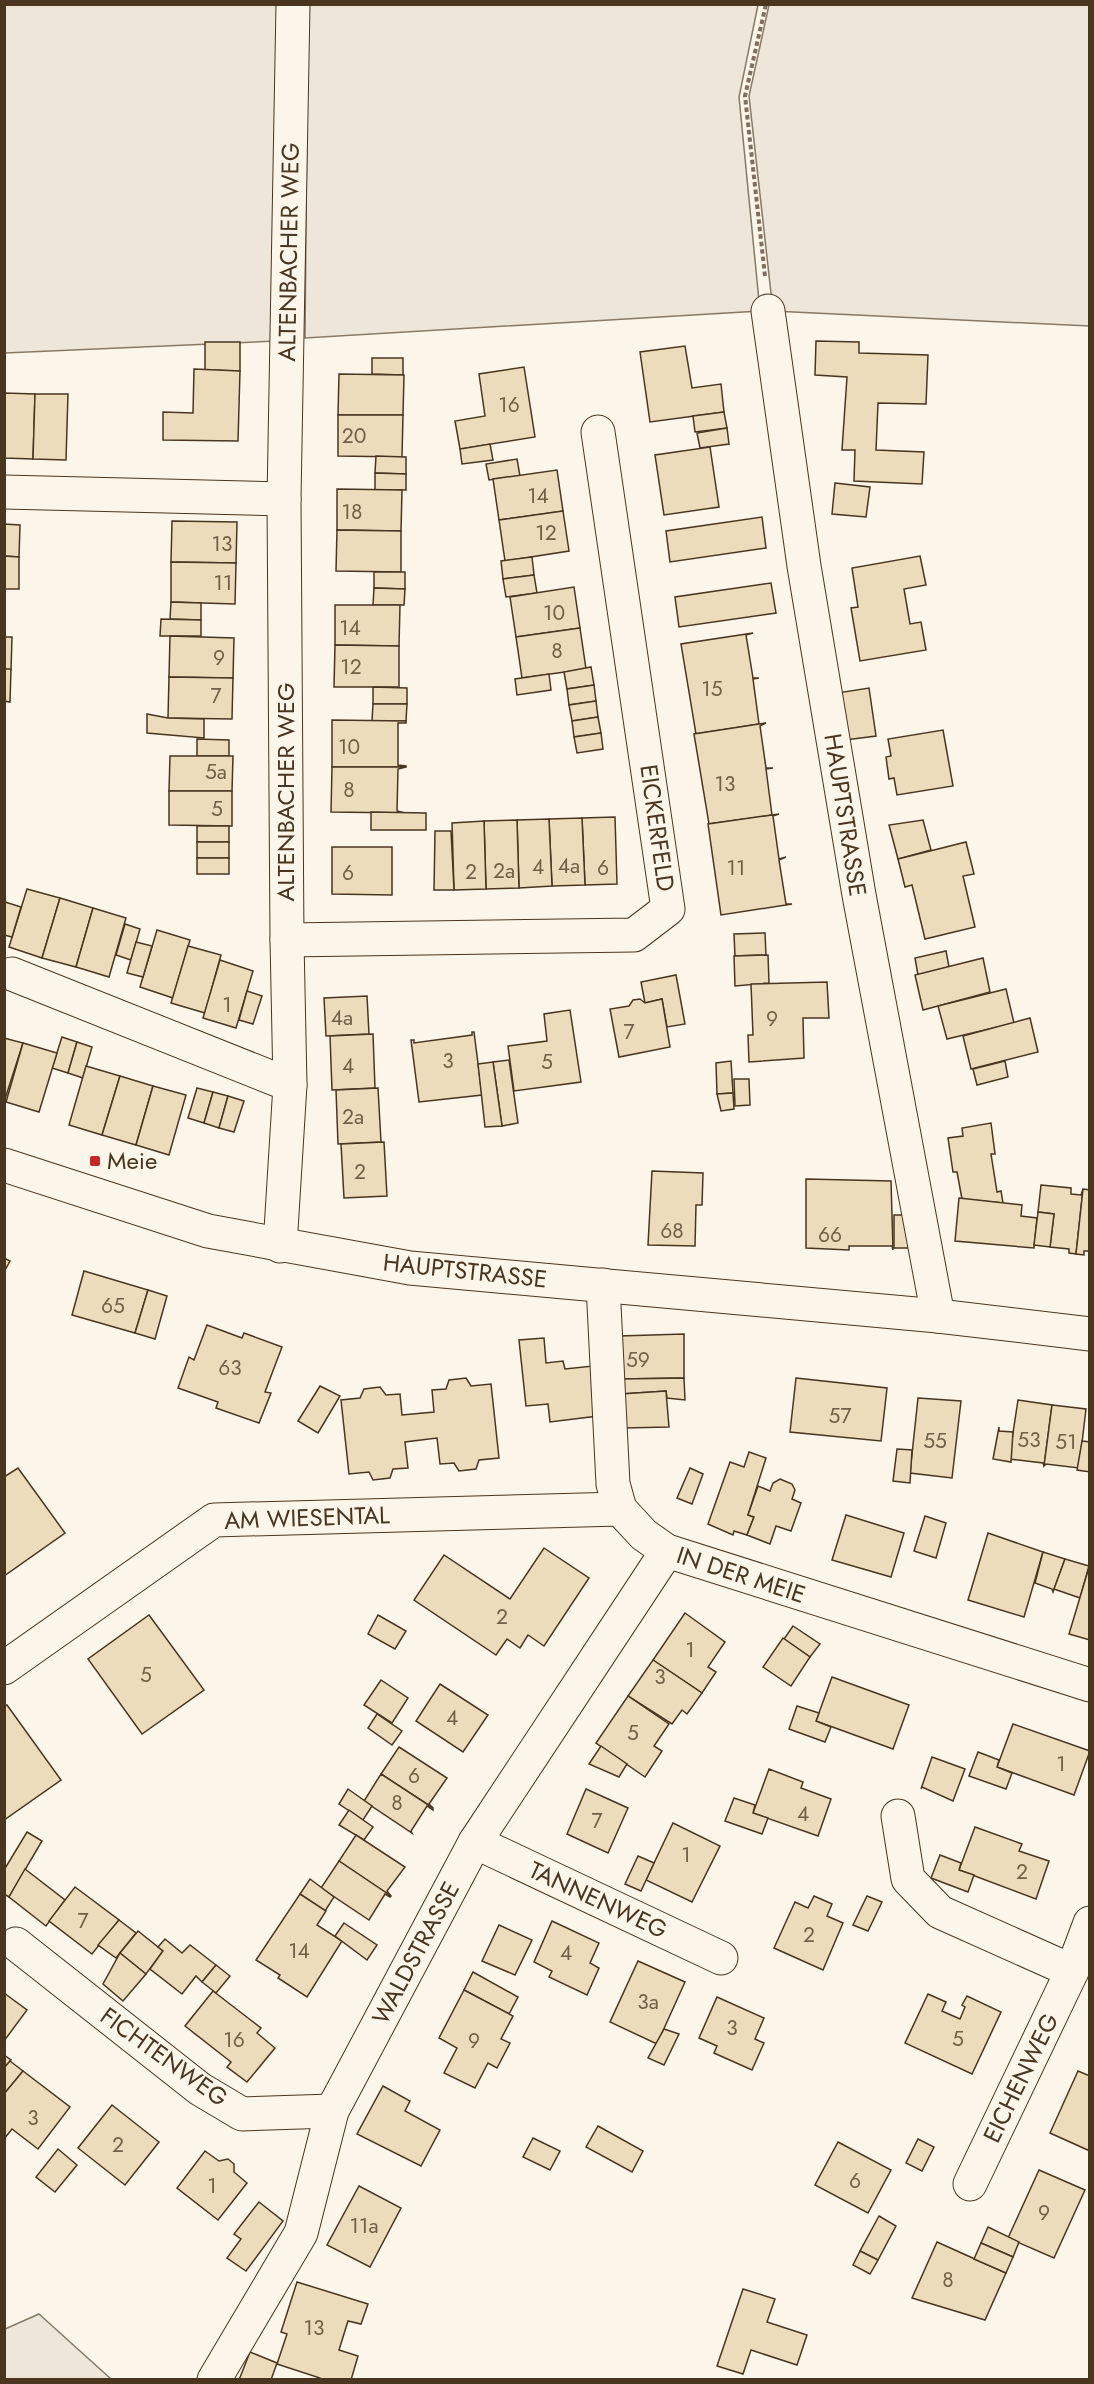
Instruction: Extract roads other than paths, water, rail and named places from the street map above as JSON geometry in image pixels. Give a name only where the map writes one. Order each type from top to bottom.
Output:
[{"type":"street","name":"ALTENBACHER WEG","points":[[280,1246],[290,1085],[286,940],[284,499],[293,4]]},
{"type":"street","name":"HAUPTSTRASSE","points":[[768,311],[804,566],[859,895],[938,1316]]},
{"type":"street","name":"EICKERFELD","points":[[286,940],[634,935],[668,909],[598,432]]},
{"type":"street","points":[[4,492],[284,499]]},
{"type":"street","points":[[12,974],[290,1085]]},
{"type":"street","name":"HAUPTSTRASSE","points":[[4,1165],[208,1231],[410,1268],[938,1316],[1089,1334]]},
{"type":"street","name":"IN DER MEIE","points":[[603,1285],[613,1484],[620,1509],[644,1536],[667,1551],[1089,1685]]},
{"type":"street","name":"AM WIESENTAL","points":[[4,1668],[214,1520],[620,1509]]},
{"type":"street","name":"WALDSTRASSE","points":[[214,2379],[301,2233],[333,2111],[475,1842],[667,1551]]},
{"type":"street","points":[[898,1816],[908,1879],[940,1912],[1072,1971]]},
{"type":"street","name":"TANNENWEG","points":[[475,1842],[721,1958]]},
{"type":"street","name":"EICHENWEG","points":[[970,2184],[1072,1971],[1089,1923]]},
{"type":"street","name":"FICHTENWEG","points":[[16,1944],[200,2089],[242,2114],[333,2111]]},
{"type":"place","name":"Meie","points":[[95,1161]]}]
